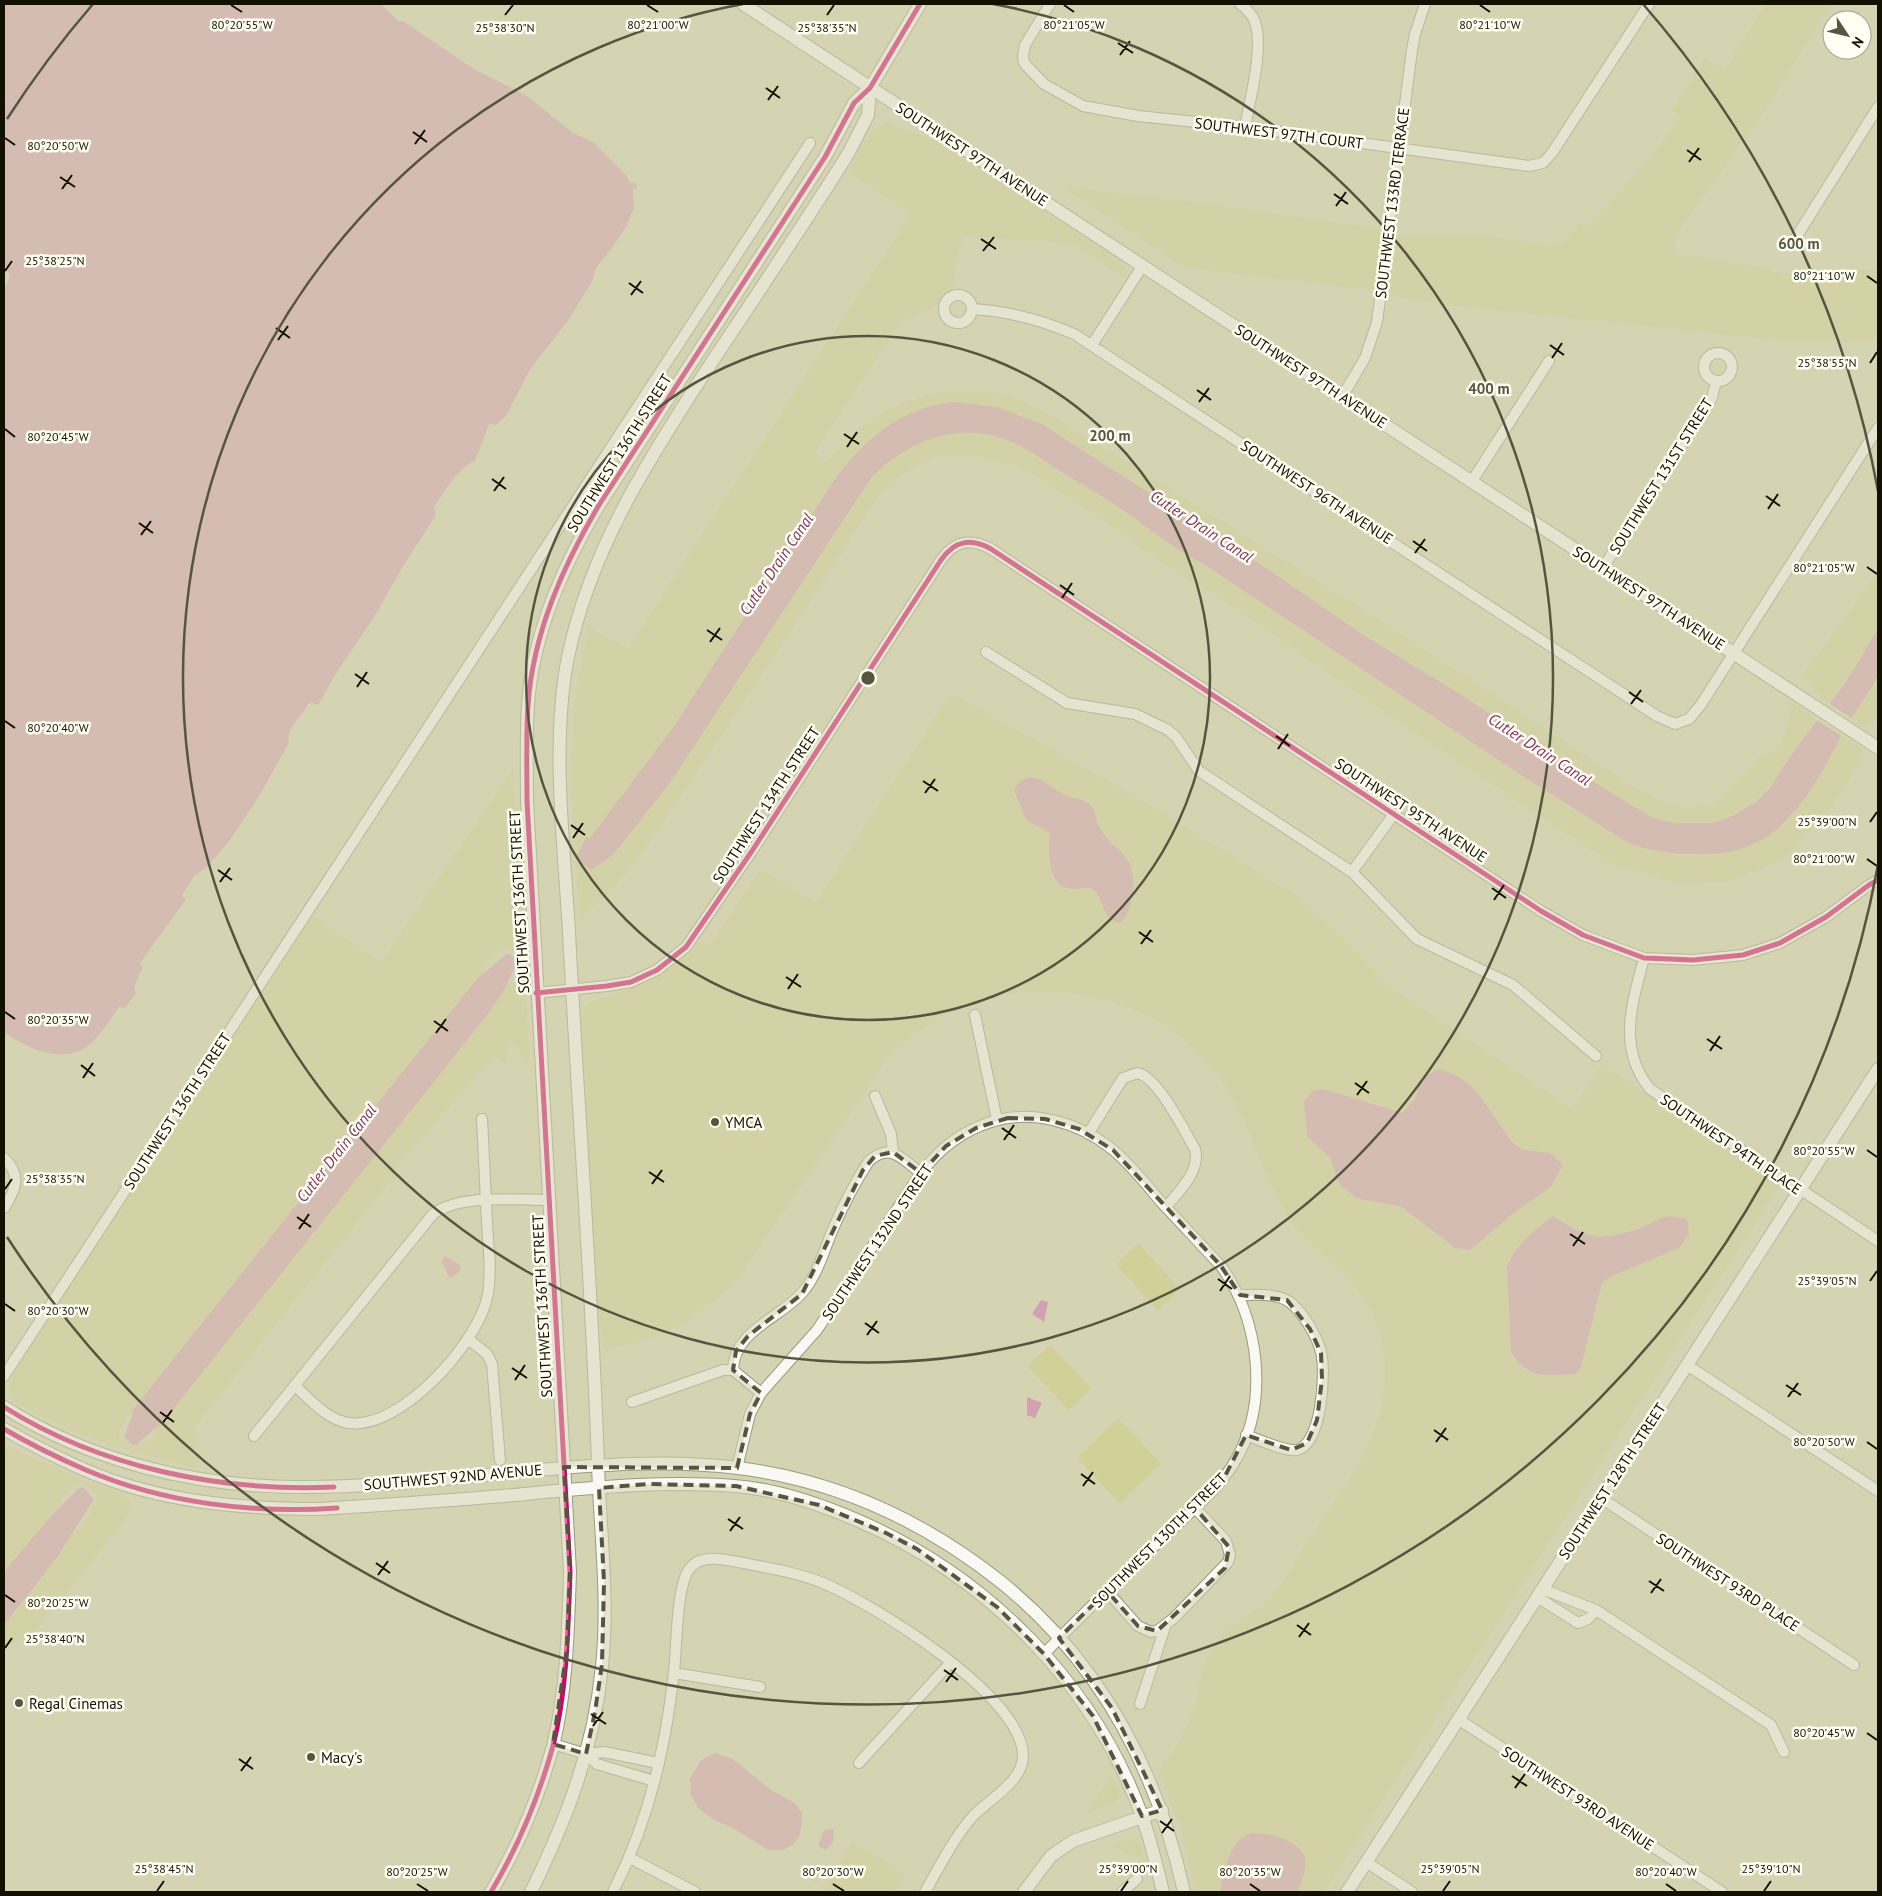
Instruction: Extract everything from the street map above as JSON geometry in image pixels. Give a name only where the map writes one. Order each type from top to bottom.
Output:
[{"type":"street","name":"SOUTHWEST 97TH AVENUE","points":[[743,4],[1878,748]]},
{"type":"street","name":"SOUTHWEST 136TH STREET","points":[[491,1892],[510,1858],[529,1814],[553,1744],[567,1649],[570,1572],[536,993],[527,801],[528,704],[538,645],[557,587],[576,544],[599,505],[820,164],[854,103],[870,88],[920,4]]},
{"type":"street","name":"SOUTHWEST 97TH COURT","points":[[1050,4],[1025,45],[1023,56],[1027,68],[1044,84],[1073,101],[1092,109],[1138,116],[1245,127],[1524,165],[1543,162],[1560,141],[1649,4]]},
{"type":"street","points":[[1240,4],[1252,15],[1257,28],[1256,55],[1245,127]]},
{"type":"street","name":"SOUTHWEST 133RD TERRACE","points":[[1342,397],[1362,364],[1373,337],[1379,306],[1415,34],[1425,4]]},
{"type":"street","name":"SOUTHWEST 136TH STREET","points":[[531,1892],[562,1828],[586,1754],[602,1664],[604,1582],[596,1401],[561,793],[561,720],[568,659],[582,605],[599,557],[618,514],[635,483],[848,154],[868,115],[870,88]]},
{"type":"street","points":[[1794,239],[1878,107]]},
{"type":"street","name":"SOUTHWEST 136TH STREET","points":[[4,1376],[810,143]]},
{"type":"street","points":[[1092,345],[1143,265]]},
{"type":"street","name":"SOUTHWEST 96TH AVENUE","points":[[972,310],[1000,312],[1040,321],[1074,334],[1657,716],[1674,724],[1689,719],[1694,713],[1733,653]]},
{"type":"street","points":[[1472,481],[1549,361]]},
{"type":"street","name":"SOUTHWEST 131ST STREET","points":[[1603,568],[1712,398],[1716,381]]},
{"type":"street","points":[[1733,653],[1878,428]]},
{"type":"street","name":"SOUTHWEST 95TH AVENUE","points":[[956,544],[974,542],[992,550],[1574,931],[1644,958],[1693,960],[1743,955],[1763,950],[1789,940],[1812,926],[1877,880]]},
{"type":"street","name":"SOUTHWEST 134TH STREET","points":[[536,993],[618,985],[640,979],[664,966],[691,941],[941,560],[956,544]]},
{"type":"street","points":[[986,652],[1067,704],[1135,714],[1168,730],[1176,737],[1199,771],[1352,872],[1417,939],[1513,985],[1596,1056]]},
{"type":"street","points":[[1352,872],[1394,814]]},
{"type":"street","name":"SOUTHWEST 94TH PLACE","points":[[1644,958],[1635,993],[1629,1036],[1632,1059],[1643,1079],[1657,1095],[1878,1241]]},
{"type":"street","points":[[975,1015],[998,1120]]},
{"type":"street","name":"SOUTHWEST 128TH STREET","points":[[1346,1892],[1878,1069]]},
{"type":"street","points":[[1088,1134],[1123,1078],[1138,1073],[1150,1080],[1164,1098],[1195,1149],[1197,1158],[1187,1180],[1166,1206]]},
{"type":"street","points":[[875,1096],[891,1134],[893,1152]]},
{"type":"street","name":"SOUTHWEST 132ND STREET","points":[[737,1468],[750,1414],[761,1392],[817,1330],[922,1173],[937,1154],[951,1143],[976,1128],[998,1120],[1018,1116],[1035,1117],[1063,1123],[1088,1134],[1113,1150],[1166,1206]]},
{"type":"street","points":[[296,1387],[319,1408],[338,1420],[349,1423],[369,1421],[397,1409],[418,1395],[468,1339],[484,1311],[490,1285],[482,1119]]},
{"type":"street","points":[[733,1370],[733,1358],[739,1345],[757,1328],[789,1305],[806,1287],[869,1161],[883,1152],[893,1152],[922,1173]]},
{"type":"street","points":[[4,1158],[15,1171],[15,1188],[4,1208]]},
{"type":"street","points":[[254,1436],[296,1387],[432,1214],[446,1206],[486,1200],[548,1200]]},
{"type":"street","name":"SOUTHWEST 130TH STREET","points":[[1044,1654],[1226,1476],[1235,1462],[1246,1436],[1254,1402],[1255,1352],[1250,1323],[1240,1295],[1221,1266],[1166,1206]]},
{"type":"street","points":[[1240,1295],[1273,1296],[1294,1305],[1314,1336],[1322,1360],[1321,1402],[1311,1437],[1303,1447],[1291,1450],[1246,1436]]},
{"type":"street","points":[[468,1339],[487,1354],[492,1364],[500,1460]]},
{"type":"street","points":[[1687,1365],[1878,1491]]},
{"type":"street","points":[[632,1402],[723,1370],[733,1370],[761,1392]]},
{"type":"street","name":"SOUTHWEST 92ND AVENUE","points":[[4,1407],[58,1436],[117,1458],[162,1471],[224,1483],[273,1487],[321,1487],[598,1465],[694,1465],[737,1468],[786,1476],[830,1488],[899,1516],[917,1525],[978,1564],[1023,1600],[1087,1671],[1112,1708],[1138,1753],[1162,1810],[1173,1843],[1184,1892]]},
{"type":"street","name":"SOUTHWEST 92ND AVENUE","points":[[4,1429],[86,1470],[105,1477],[170,1496],[223,1505],[270,1509],[320,1509],[648,1484],[736,1486],[782,1494],[819,1505],[890,1535],[958,1577],[997,1606],[1044,1654],[1093,1716],[1117,1760],[1142,1816],[1163,1892]]},
{"type":"street","name":"SOUTHWEST 93RD PLACE","points":[[1601,1498],[1854,1665]]},
{"type":"street","points":[[1107,1591],[1144,1630],[1157,1631],[1164,1628],[1225,1568],[1230,1555],[1226,1541],[1195,1508]]},
{"type":"street","points":[[890,1535],[899,1516]]},
{"type":"street","points":[[906,1544],[917,1525]]},
{"type":"street","points":[[613,1892],[630,1858],[654,1781],[674,1673],[682,1582],[692,1566],[702,1560],[729,1560],[767,1567],[821,1582],[886,1618],[922,1640],[951,1662],[994,1703],[1015,1730],[1022,1745],[1021,1768],[1012,1780],[968,1822],[925,1892]]},
{"type":"street","points":[[1540,1593],[1578,1623],[1588,1619],[1596,1610]]},
{"type":"street","points":[[1540,1593],[1580,1602],[1596,1610],[1771,1726],[1784,1752]]},
{"type":"street","points":[[1140,1704],[1164,1628]]},
{"type":"street","points":[[859,1763],[951,1662]]},
{"type":"street","points":[[674,1673],[760,1687]]},
{"type":"street","name":"SOUTHWEST 93RD AVENUE","points":[[1458,1719],[1722,1892]]},
{"type":"street","points":[[553,1744],[586,1754],[604,1752],[658,1763]]},
{"type":"street","points":[[586,1754],[597,1764],[654,1781]]},
{"type":"street","points":[[1024,1892],[1052,1856],[1073,1841],[1162,1810]]},
{"type":"street","points":[[630,1858],[695,1892]]},
{"type":"street","points":[[1366,1862],[1412,1892]]},
{"type":"street","points":[[1122,1892],[1137,1879]]},
{"type":"highlighted area","points":[[1008,1118],[1045,1119],[1079,1129],[1113,1150],[1221,1266],[1240,1295],[1287,1300],[1310,1329],[1321,1353],[1322,1379],[1317,1420],[1307,1443],[1291,1450],[1246,1435],[1225,1476],[1195,1508],[1229,1547],[1225,1568],[1157,1631],[1138,1626],[1107,1591],[1059,1638],[1112,1708],[1162,1810],[1142,1816],[1093,1716],[1044,1654],[997,1607],[917,1549],[886,1533],[819,1505],[736,1486],[648,1484],[599,1488],[604,1582],[602,1664],[595,1712],[586,1754],[553,1744],[567,1649],[570,1572],[564,1467],[737,1468],[750,1414],[761,1393],[733,1370],[736,1351],[748,1336],[802,1294],[863,1170],[875,1156],[893,1152],[921,1173],[946,1146],[976,1128]]},
{"type":"shaded area","points":[[1765,4],[1832,4],[1828,10],[1822,10],[1822,20],[1767,107],[1674,238],[1678,254],[1763,267],[1783,274],[1797,275],[1814,269],[1878,270],[1878,338],[1865,341],[1789,342],[1438,304],[1385,295],[1394,235],[1471,234],[1559,245],[1579,223],[1585,228],[1643,166],[1682,117],[1671,111],[1705,58],[1725,70]]},
{"type":"shaded area","points":[[885,123],[932,139],[1119,259],[1125,267],[1126,279],[1074,244],[962,236],[952,289],[941,297],[937,306],[901,321],[815,453],[826,462],[861,427],[875,417],[906,402],[940,392],[958,390],[999,393],[1046,412],[1387,624],[1624,781],[1664,802],[1685,807],[1716,803],[1759,758],[1781,744],[1793,702],[1817,720],[1770,788],[1747,808],[1714,823],[1674,823],[1651,817],[1561,762],[1468,699],[1365,636],[1273,573],[1042,424],[997,407],[978,404],[839,473],[672,729],[590,839],[585,836],[576,857],[570,781],[574,706],[588,626],[628,648],[910,215],[849,172],[867,137],[878,127],[885,125]]},
{"type":"shaded area","points":[[1060,186],[1202,203],[1383,229],[1376,291],[1185,268]]},
{"type":"shaded area","points":[[967,432],[994,436],[1030,451],[1121,509],[1184,553],[1202,563],[1523,776],[1627,842],[1644,848],[1678,855],[1696,856],[1730,852],[1747,846],[1783,826],[1816,783],[1841,736],[1862,748],[1861,761],[1832,807],[1784,860],[1727,882],[1676,883],[1614,865],[1393,718],[1224,601],[1169,568],[1111,526],[1020,466],[967,455],[934,457],[905,472],[883,490],[722,736],[649,843],[615,887],[579,918],[576,859],[591,869],[613,855],[672,780],[863,488],[885,465],[909,449],[935,438]]},
{"type":"shaded area","points":[[1878,572],[1878,629],[1846,682],[1829,704],[1821,698],[1803,674]]},
{"type":"shaded area","points":[[1878,675],[1878,719],[1861,725],[1851,718]]},
{"type":"shaded area","points":[[951,693],[1139,798],[1302,899],[1341,935],[1392,988],[1572,1109],[1603,1064],[1780,1185],[1324,1892],[1196,1892],[1179,1824],[1159,1772],[1179,1741],[1189,1721],[1210,1651],[1227,1630],[1261,1605],[1278,1588],[1341,1492],[1363,1454],[1372,1435],[1384,1393],[1385,1361],[1383,1346],[1373,1316],[1356,1289],[1339,1270],[1303,1237],[1291,1222],[1272,1186],[1240,1112],[1219,1077],[1197,1051],[1170,1030],[1141,1013],[1110,1001],[1076,994],[1043,992],[1009,994],[976,1002],[939,1018],[917,1033],[886,1060],[739,1278],[725,1292],[694,1316],[660,1335],[642,1342],[603,1348],[597,1301],[581,1019],[583,1010],[588,1003],[648,982],[660,975],[673,967],[699,942],[708,947],[761,868],[815,903]]},
{"type":"shaded area","points":[[513,769],[530,1066],[510,1041],[506,1064],[495,1057],[394,1168],[394,1176],[196,1426],[200,1469],[130,1451],[82,1435],[17,1404],[8,1389],[20,1363],[313,915],[381,962]],"holes":[[[509,948],[520,956],[523,961],[513,986],[507,983],[491,1010],[167,1417],[153,1430],[157,1434],[139,1447],[131,1446],[119,1439],[119,1433],[128,1413],[131,1412],[487,969],[484,964],[502,949]]]},
{"type":"shaded area","points":[[1138,1243],[1180,1289],[1158,1310],[1116,1264]]},
{"type":"shaded area","points":[[1050,1345],[1091,1389],[1069,1410],[1027,1366]]},
{"type":"shaded area","points":[[1118,1418],[1161,1464],[1120,1503],[1077,1458]]},
{"type":"shaded area","points":[[4,1445],[91,1483],[121,1493],[131,1502],[126,1519],[35,1633],[30,1638],[4,1646],[4,1625],[58,1556],[73,1533],[80,1529],[87,1521],[97,1495],[82,1483],[76,1485],[60,1498],[63,1503],[4,1572]]},
{"type":"shaded area","points":[[1113,1773],[1120,1790],[1118,1801],[1085,1815]]},
{"type":"shaded area","points":[[1127,1839],[1138,1842],[1145,1862],[1112,1846]]},
{"type":"shaded area","points":[[852,1841],[906,1874],[894,1892],[828,1892],[823,1889]]},
{"type":"shaded area","points":[[816,1862],[826,1869],[817,1883],[807,1877]]},
{"type":"water","points":[[4,4],[381,4],[399,22],[403,21],[474,69],[527,96],[573,133],[593,142],[626,175],[630,183],[636,183],[637,188],[633,189],[634,208],[627,225],[596,268],[592,282],[569,319],[529,371],[506,416],[496,425],[489,424],[475,461],[463,468],[442,495],[434,508],[436,515],[402,568],[373,619],[340,667],[318,705],[311,702],[308,704],[296,722],[290,732],[289,742],[261,793],[230,840],[207,867],[195,875],[182,895],[186,899],[140,963],[143,966],[134,987],[136,993],[125,1008],[119,1007],[90,1044],[70,1054],[47,1053],[35,1049],[4,1032],[4,289],[10,276],[4,264]]},
{"type":"water","name":"Cutler Drain Canal","points":[[955,402],[997,407],[1042,424],[1273,573],[1365,636],[1468,699],[1561,762],[1651,817],[1674,823],[1714,823],[1732,816],[1756,802],[1770,788],[1791,755],[1846,682],[1878,629],[1880,657],[1878,674],[1806,796],[1776,830],[1756,842],[1734,851],[1687,854],[1647,849],[1627,842],[1523,776],[1202,563],[1171,545],[1123,510],[1028,450],[990,435],[972,433],[953,434],[917,444],[885,465],[871,478],[672,780],[613,855],[591,870],[576,859],[586,836],[590,838],[672,729],[833,482],[857,452],[885,428],[901,418],[935,405]]},
{"type":"water","points":[[1026,778],[1043,781],[1067,796],[1088,803],[1093,809],[1104,835],[1129,862],[1133,876],[1131,903],[1120,923],[1107,915],[1098,895],[1093,889],[1064,887],[1054,876],[1049,850],[1050,834],[1046,830],[1027,821],[1014,791],[1018,783]]},
{"type":"water","points":[[508,953],[518,961],[504,990],[491,1010],[167,1417],[137,1445],[133,1445],[124,1437],[133,1414],[131,1412],[477,979]]},
{"type":"water","points":[[1438,1069],[1453,1074],[1465,1081],[1483,1100],[1515,1145],[1523,1150],[1550,1153],[1563,1165],[1551,1187],[1516,1211],[1470,1250],[1455,1248],[1402,1207],[1356,1198],[1340,1185],[1330,1158],[1307,1136],[1304,1101],[1313,1091],[1323,1089],[1403,1113],[1417,1096],[1419,1081]]},
{"type":"water","points":[[1553,1216],[1581,1232],[1598,1237],[1633,1231],[1663,1217],[1687,1219],[1689,1234],[1679,1248],[1612,1276],[1602,1283],[1581,1367],[1576,1374],[1539,1374],[1524,1367],[1511,1352],[1507,1267],[1514,1252],[1532,1232]]},
{"type":"water","points":[[445,1256],[461,1266],[459,1272],[451,1278],[441,1262]]},
{"type":"water","points":[[1041,1300],[1048,1302],[1044,1322],[1032,1314]]},
{"type":"water","points":[[1027,1397],[1042,1403],[1035,1418],[1027,1415]]},
{"type":"water","points":[[83,1487],[94,1499],[58,1556],[4,1625],[4,1572],[52,1515],[78,1489]]},
{"type":"water","points":[[716,1753],[733,1759],[771,1790],[796,1804],[802,1813],[802,1824],[799,1837],[794,1843],[784,1850],[768,1850],[733,1828],[714,1820],[698,1808],[691,1795],[690,1779],[701,1760]]},
{"type":"water","points":[[834,1829],[833,1842],[826,1850],[818,1846],[824,1830]]},
{"type":"water","points":[[1252,1833],[1281,1838],[1300,1849],[1306,1864],[1297,1892],[1220,1892],[1226,1866],[1233,1849],[1244,1836]]},
{"type":"pier","points":[[1827,702],[1853,719],[1843,737],[1815,719]]},
{"type":"cycle path","points":[[491,1892],[527,1821],[553,1746],[564,1681],[570,1572],[527,801],[528,705],[536,652],[543,626],[562,576],[599,505],[825,157],[854,103],[870,88],[920,4]]},
{"type":"cycle path","points":[[536,993],[631,982],[657,970],[686,947],[752,851],[941,560],[952,548],[970,542],[984,545],[991,549],[1541,911],[1583,935],[1644,958],[1693,960],[1743,955],[1780,943],[1826,917],[1878,880]]},
{"type":"cycle path","points":[[4,1407],[41,1428],[81,1446],[163,1472],[248,1485],[291,1488],[334,1487]]},
{"type":"cycle path","points":[[4,1429],[44,1451],[86,1470],[146,1491],[209,1504],[241,1507],[274,1509],[337,1508]]},
{"type":"place","name":"YMCA","points":[[715,1122]]},
{"type":"place","name":"Regal Cinemas","points":[[19,1703]]},
{"type":"place","name":"Macy's","points":[[311,1757]]}]
